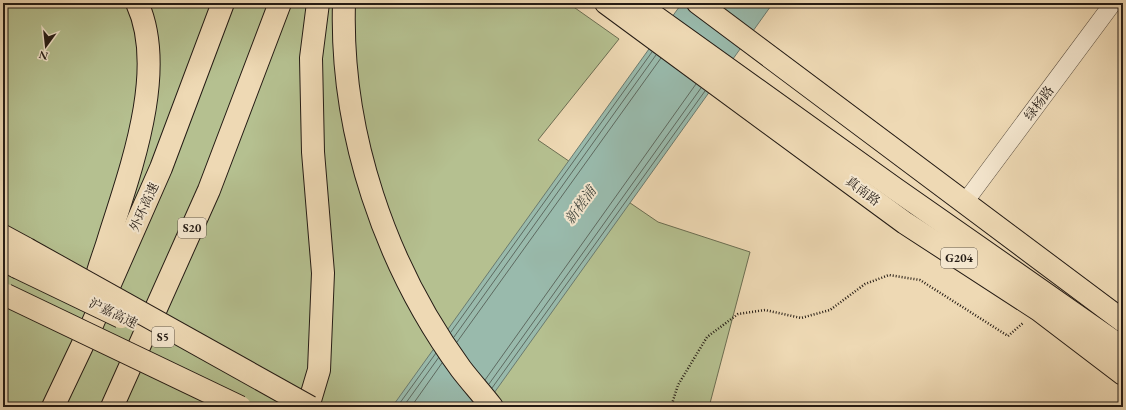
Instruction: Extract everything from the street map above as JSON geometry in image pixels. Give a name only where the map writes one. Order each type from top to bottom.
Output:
[{"type":"main road","points":[[91,327],[93,290],[121,200],[144,112],[150,67],[145,19],[137,3]]},
{"type":"main road","name":"外环高速","points":[[53,407],[91,327],[161,168],[223,3]]},
{"type":"main road","name":"S20","points":[[112,407],[209,190],[280,3]]},
{"type":"main road","points":[[3,236],[16,259],[309,407],[319,370],[323,273],[313,152],[311,58],[318,3]]},
{"type":"main road","points":[[344,3],[347,73],[355,129],[372,194],[394,252],[424,312],[461,369],[492,407]]},
{"type":"main road","name":"真南路","points":[[606,3],[1123,348]]},
{"type":"main road","name":"真南路","points":[[636,3],[801,134],[905,223],[1039,310],[1123,374]]},
{"type":"main road","points":[[698,3],[776,60],[1123,322]]},
{"type":"main road","name":"S5","points":[[5,294],[240,407]]},
{"type":"street","name":"绿杨路","points":[[965,202],[1113,3]]},
{"type":"path","points":[[671,407],[678,385],[707,337],[738,314],[765,310],[801,318],[830,310],[865,284],[889,275],[920,280],[1008,336],[1039,310]]},
{"type":"green space","points":[[3,3],[568,3],[619,39],[538,140],[658,222],[750,252],[709,407],[3,407]]},
{"type":"water","name":"新槎浦","points":[[682,3],[773,3],[484,407],[392,407]]}]
